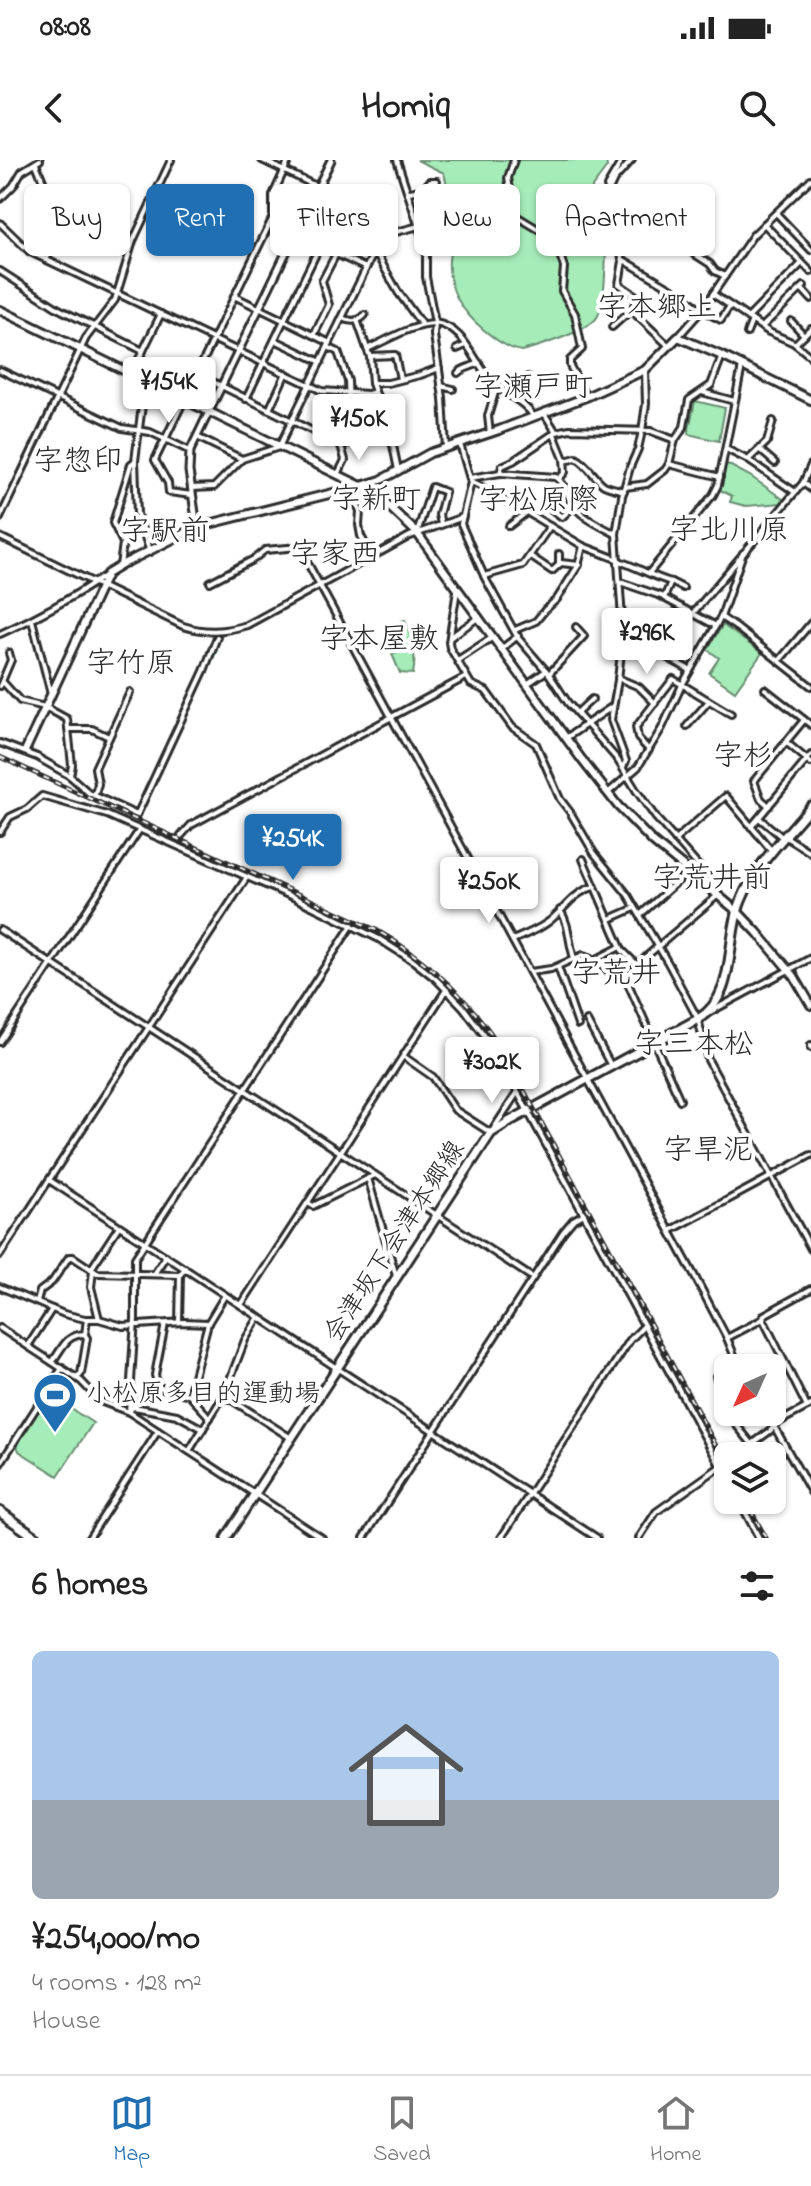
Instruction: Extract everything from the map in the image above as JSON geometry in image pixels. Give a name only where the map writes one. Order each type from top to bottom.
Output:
[{"type":"highway","points":[[0,1512],[37,1538]]},
{"type":"main road","points":[[0,310],[338,474],[382,500],[417,533],[607,793],[638,828],[737,911],[765,940],[811,1005]]},
{"type":"main road","points":[[25,751],[97,585],[120,566],[197,527],[381,480],[430,453],[586,397],[645,370],[678,337],[811,400]]},
{"type":"main road","points":[[708,1013],[720,998],[725,983],[737,911],[748,885],[811,806]]},
{"type":"main road","name":"会津坂下会津本郷線","points":[[226,1538],[492,1132],[708,1013]]},
{"type":"street","points":[[0,518],[80,350],[114,301],[133,241],[171,160]]},
{"type":"street","points":[[262,160],[312,184]]},
{"type":"street","points":[[289,160],[273,195],[273,217],[155,462],[164,475],[169,492],[191,492],[216,486],[242,459],[280,446],[372,256]]},
{"type":"street","points":[[319,184],[331,160]]},
{"type":"street","points":[[397,160],[414,209]]},
{"type":"street","points":[[514,160],[508,178],[514,212],[551,237],[563,261],[562,291],[575,314],[582,349],[569,363],[586,397]]},
{"type":"street","points":[[608,184],[620,164],[619,160]]},
{"type":"street","points":[[613,184],[632,160]]},
{"type":"street","points":[[0,199],[22,171],[38,162],[45,186],[70,211],[46,260]]},
{"type":"street","points":[[678,337],[702,310],[753,235],[811,179]]},
{"type":"street","points":[[409,192],[420,191],[430,181],[437,181]]},
{"type":"street","points":[[776,213],[811,250]]},
{"type":"street","points":[[0,223],[25,249],[46,260],[322,391],[362,395],[375,392]]},
{"type":"street","points":[[764,224],[811,272]]},
{"type":"street","points":[[197,527],[188,461],[190,451],[286,256]]},
{"type":"street","points":[[246,399],[314,256]]},
{"type":"street","points":[[314,335],[329,305],[322,281],[335,256]]},
{"type":"street","points":[[340,256],[366,268]]},
{"type":"street","points":[[378,256],[398,292],[422,325]]},
{"type":"street","points":[[426,256],[446,448]]},
{"type":"street","points":[[612,327],[637,301],[635,295],[619,284],[622,256]]},
{"type":"street","points":[[698,256],[725,277]]},
{"type":"street","points":[[623,261],[721,320],[730,306]]},
{"type":"street","points":[[747,333],[750,319],[802,263]]},
{"type":"street","points":[[0,271],[59,309],[143,351]]},
{"type":"street","points":[[762,327],[803,287],[811,299]]},
{"type":"street","points":[[713,294],[811,357]]},
{"type":"street","points":[[197,374],[341,445],[358,441],[349,408],[348,381],[338,352],[314,335],[234,296]]},
{"type":"street","points":[[631,310],[669,346]]},
{"type":"street","points":[[131,374],[161,314]]},
{"type":"street","points":[[342,318],[357,320],[365,315]]},
{"type":"street","points":[[357,320],[370,356],[372,383],[390,426],[398,470]]},
{"type":"street","points":[[791,321],[804,335]]},
{"type":"street","points":[[450,327],[455,322]]},
{"type":"street","points":[[367,349],[422,325],[450,327],[497,386],[532,412],[534,417]]},
{"type":"street","points":[[795,344],[811,328]]},
{"type":"street","points":[[275,340],[321,362]]},
{"type":"street","points":[[457,349],[466,345]]},
{"type":"street","points":[[370,356],[395,355],[400,379]]},
{"type":"street","points":[[565,461],[580,459],[601,483],[624,489],[647,484],[661,475],[669,464],[675,440],[684,427],[690,399],[711,385],[722,356]]},
{"type":"street","points":[[458,373],[479,363]]},
{"type":"street","points":[[649,573],[713,495],[720,477],[742,366]]},
{"type":"street","points":[[372,383],[420,375],[439,368]]},
{"type":"street","points":[[0,370],[122,428],[150,432],[190,451]]},
{"type":"street","points":[[623,767],[626,761],[612,725],[623,633],[616,534],[624,489],[642,431],[646,404],[645,370]]},
{"type":"street","points":[[269,410],[286,373]]},
{"type":"street","points":[[510,396],[528,377]]},
{"type":"street","points":[[145,381],[135,461],[137,514],[150,552]]},
{"type":"street","points":[[441,386],[453,389]]},
{"type":"street","points":[[490,434],[488,416],[497,386]]},
{"type":"street","points":[[702,392],[734,401]]},
{"type":"street","points":[[315,432],[326,411],[349,408]]},
{"type":"street","points":[[544,413],[565,461],[565,472],[559,479]]},
{"type":"street","points":[[748,460],[767,442],[773,421]]},
{"type":"street","points":[[500,473],[502,466],[555,433],[570,429],[651,431],[675,440]]},
{"type":"street","points":[[197,437],[242,459]]},
{"type":"street","points":[[460,444],[470,480],[461,524],[484,576],[518,636],[623,767],[645,804],[717,887],[716,895],[627,978],[617,978],[595,960],[583,955],[558,967],[530,972]]},
{"type":"street","points":[[338,474],[345,460],[341,445]]},
{"type":"street","points":[[726,449],[795,492]]},
{"type":"street","points":[[760,450],[775,463]]},
{"type":"street","points":[[120,566],[124,548],[113,523],[131,464],[135,461]]},
{"type":"street","points":[[669,464],[720,477]]},
{"type":"street","points":[[693,613],[803,483],[811,465]]},
{"type":"street","points":[[470,480],[500,473],[559,479],[586,517],[616,534]]},
{"type":"street","points":[[470,480],[491,496],[513,504],[583,546],[683,588]]},
{"type":"street","points":[[803,483],[811,489]]},
{"type":"street","points":[[417,533],[433,487],[445,492],[439,515],[441,524]]},
{"type":"street","points":[[350,489],[360,511],[361,536],[372,557]]},
{"type":"street","points":[[550,508],[562,517],[575,505]]},
{"type":"street","points":[[509,526],[526,513]]},
{"type":"street","points":[[0,537],[183,626],[208,631],[247,625],[417,533],[463,517]]},
{"type":"street","points":[[484,576],[520,567],[550,526]]},
{"type":"street","points":[[515,630],[533,623],[557,599],[579,565],[583,546]]},
{"type":"street","points":[[210,582],[265,550],[299,547],[670,1231],[733,1354]]},
{"type":"street","points":[[607,793],[638,767],[662,728],[682,685],[721,617],[743,553]]},
{"type":"street","points":[[530,556],[552,571],[559,564],[559,554]]},
{"type":"street","points":[[559,564],[579,565]]},
{"type":"street","points":[[620,582],[664,598],[716,626]]},
{"type":"street","points":[[664,598],[671,582]]},
{"type":"street","points":[[0,634],[97,585]]},
{"type":"street","points":[[457,588],[450,648],[473,686],[486,691],[505,720],[536,744],[562,803],[640,915],[698,1019],[708,1060],[811,1249]]},
{"type":"street","points":[[450,637],[479,617]]},
{"type":"street","points":[[721,617],[811,686]]},
{"type":"street","points":[[32,620],[51,694]]},
{"type":"street","points":[[779,661],[811,623]]},
{"type":"street","points":[[527,684],[547,672],[584,636],[576,627]]},
{"type":"street","points":[[623,633],[690,670]]},
{"type":"street","points":[[501,649],[518,636]]},
{"type":"street","points":[[0,743],[25,751],[70,776],[94,796],[137,815],[217,637]]},
{"type":"street","points":[[457,661],[493,637]]},
{"type":"street","points":[[9,653],[11,660],[1,684],[20,701],[45,707],[64,717],[69,729],[70,776]]},
{"type":"street","points":[[181,836],[190,826],[466,677]]},
{"type":"street","points":[[618,678],[639,687],[655,703]]},
{"type":"street","points":[[649,750],[638,738],[636,727],[673,679],[731,714]]},
{"type":"street","points":[[765,689],[811,725]]},
{"type":"street","points":[[94,796],[98,784],[95,768],[130,692]]},
{"type":"street","points":[[577,713],[592,699]]},
{"type":"street","points":[[687,726],[709,701]]},
{"type":"street","points":[[566,738],[613,706]]},
{"type":"street","points":[[769,806],[761,799],[754,781],[804,720]]},
{"type":"street","points":[[69,729],[92,729],[109,737]]},
{"type":"street","points":[[751,827],[810,759],[786,742]]},
{"type":"street","points":[[0,832],[10,817],[27,809],[42,796],[95,810],[352,925],[422,967],[463,1007],[487,1038],[714,1453]]},
{"type":"street","points":[[675,840],[726,796],[772,852]]},
{"type":"street","points":[[759,818],[811,853]]},
{"type":"street","points":[[0,1042],[140,829]]},
{"type":"street","points":[[583,859],[620,947],[638,966]]},
{"type":"street","points":[[640,915],[688,872]]},
{"type":"street","points":[[0,1255],[247,877]]},
{"type":"street","points":[[513,940],[546,924],[571,900],[589,887],[594,887]]},
{"type":"street","points":[[610,919],[635,908]]},
{"type":"street","points":[[560,910],[568,923],[574,958]]},
{"type":"street","points":[[131,1409],[135,1258],[352,925]]},
{"type":"street","points":[[0,930],[533,1278]]},
{"type":"street","points":[[595,960],[620,947]]},
{"type":"street","points":[[708,1013],[811,958]]},
{"type":"street","points":[[558,967],[578,1025]]},
{"type":"street","points":[[627,978],[680,1100]]},
{"type":"street","points":[[241,1305],[446,990]]},
{"type":"street","points":[[587,1021],[611,1066]]},
{"type":"street","points":[[403,1056],[430,1074],[455,1110],[492,1132],[517,1093]]},
{"type":"street","points":[[670,1231],[811,1155]]},
{"type":"street","points":[[308,1203],[313,1206],[375,1175]]},
{"type":"street","points":[[368,1178],[397,1277]]},
{"type":"street","points":[[49,1180],[597,1538]]},
{"type":"street","points":[[364,1538],[533,1278],[570,1224],[584,1214]]},
{"type":"street","points":[[99,1319],[91,1287],[92,1270],[119,1226]]},
{"type":"street","points":[[154,1274],[166,1256]]},
{"type":"street","points":[[37,1302],[40,1291],[52,1282],[69,1257],[97,1273],[180,1275]]},
{"type":"street","points":[[179,1322],[180,1275],[185,1268]]},
{"type":"street","points":[[0,1287],[52,1309],[123,1326],[208,1323]]},
{"type":"street","points":[[727,1338],[811,1289]]},
{"type":"street","points":[[189,1395],[208,1323],[225,1295]]},
{"type":"street","points":[[28,1346],[52,1309]]},
{"type":"street","points":[[189,1451],[224,1395],[245,1340],[259,1317]]},
{"type":"street","points":[[77,1378],[82,1368],[87,1319]]},
{"type":"street","points":[[763,1319],[809,1406],[786,1420]]},
{"type":"street","points":[[158,1387],[155,1375],[165,1324]]},
{"type":"street","points":[[501,1538],[630,1341],[644,1326]]},
{"type":"street","points":[[0,1328],[77,1378],[100,1401],[177,1415],[203,1429]]},
{"type":"street","points":[[52,1362],[64,1342],[78,1334],[85,1334]]},
{"type":"street","points":[[0,1464],[62,1368]]},
{"type":"street","points":[[131,1409],[158,1387]]},
{"type":"street","points":[[158,1387],[189,1395],[210,1418]]},
{"type":"street","points":[[224,1395],[291,1438]]},
{"type":"street","points":[[131,1409],[158,1431],[322,1538]]},
{"type":"street","points":[[737,1426],[750,1442]]},
{"type":"street","points":[[755,1442],[775,1426],[811,1492]]},
{"type":"street","points":[[89,1538],[158,1431]]},
{"type":"street","points":[[639,1538],[656,1512],[714,1471]]},
{"type":"street","points":[[746,1514],[759,1538]]},
{"type":"green space","points":[[417,160],[606,160],[607,167],[594,184],[536,184],[536,256],[605,256],[603,292],[595,320],[571,334],[521,351],[501,343],[476,323],[453,290],[450,256],[520,256],[520,184],[447,184],[444,173]]},
{"type":"green space","points":[[695,401],[725,408],[719,441],[688,434]]},
{"type":"green space","points":[[724,465],[783,499],[781,503],[746,506],[730,502],[732,496],[718,489]]},
{"type":"green space","points":[[405,620],[413,646],[413,674],[400,673],[392,654],[398,652],[402,621]]},
{"type":"green space","points":[[723,625],[762,653],[735,691],[709,673],[719,658],[707,649]]},
{"type":"green space","name":"小松原多目的運動場","points":[[48,1394],[93,1423],[58,1476],[19,1451],[17,1445]]},
{"type":"waterway","points":[[140,815],[217,650]]},
{"type":"railway","points":[[0,757],[376,930],[413,954],[446,982],[475,1013],[501,1048],[714,1442]]},
{"type":"railway","points":[[753,1514],[766,1538]]},
{"type":"place","name":"小松原多目的運動場","points":[[55,1434]]},
{"type":"district","name":"字本郷上","points":[[657,309]]},
{"type":"district","name":"字瀬戸町","points":[[533,389]]},
{"type":"district","name":"字惣印","points":[[78,463]]},
{"type":"district","name":"字新町","points":[[376,501]]},
{"type":"district","name":"字松原際","points":[[538,502]]},
{"type":"district","name":"字北川原","points":[[729,532]]},
{"type":"district","name":"字駅前","points":[[165,533]]},
{"type":"district","name":"字家西","points":[[335,556]]},
{"type":"district","name":"字本屋敷","points":[[379,641]]},
{"type":"district","name":"字竹原","points":[[131,665]]},
{"type":"district","name":"字杉","points":[[743,758]]},
{"type":"district","name":"字荒井前","points":[[712,880]]},
{"type":"district","name":"字荒井","points":[[616,975]]},
{"type":"district","name":"字三本松","points":[[694,1046]]},
{"type":"district","name":"字旱泥","points":[[708,1152]]}]
